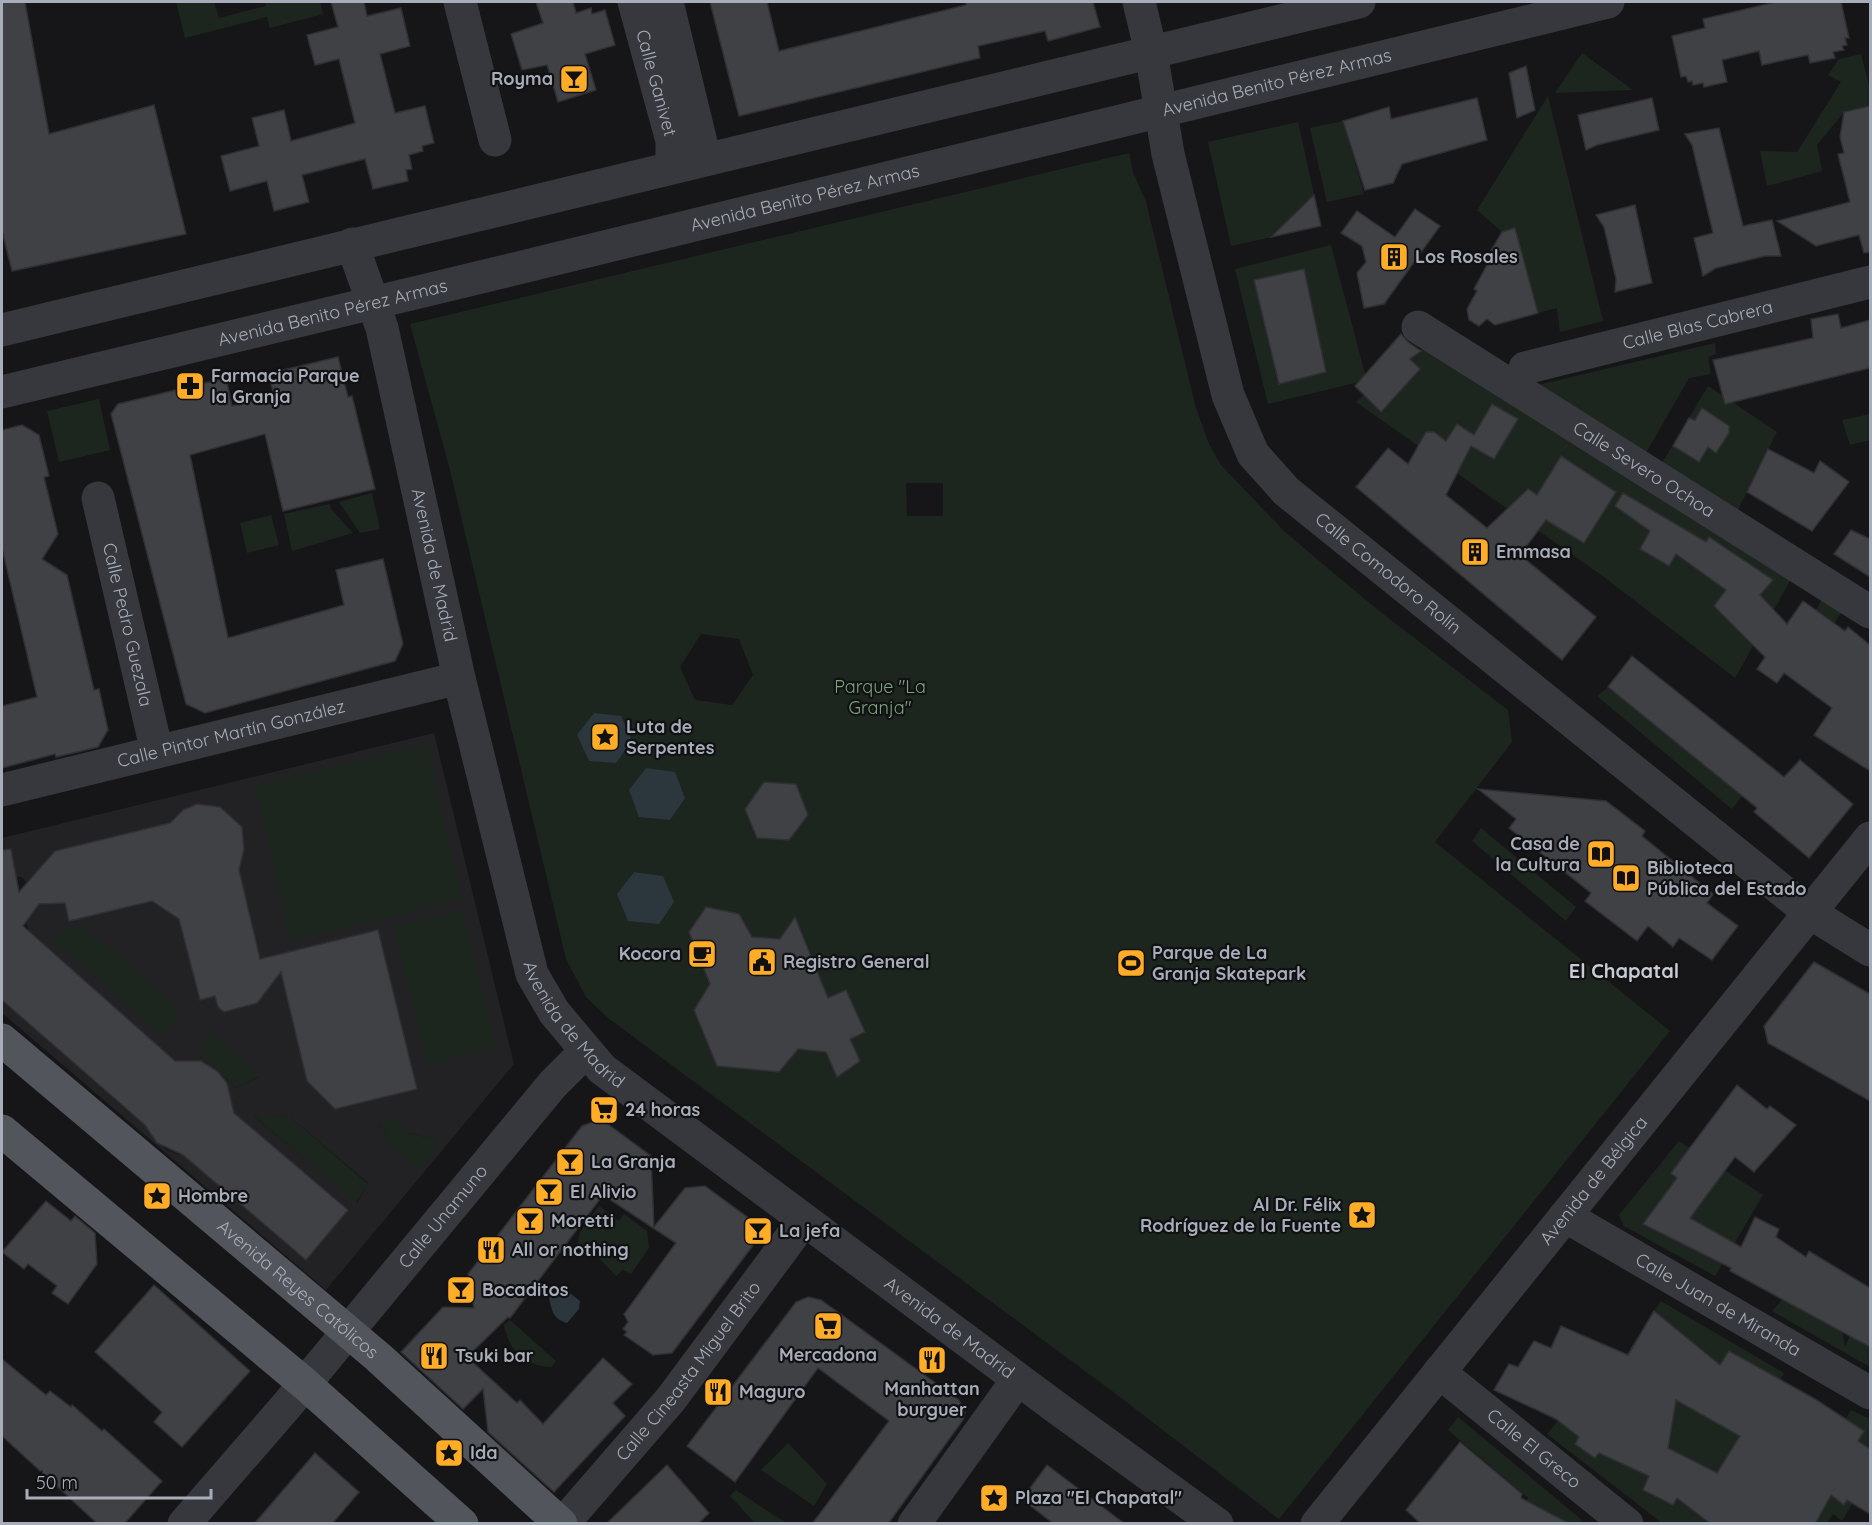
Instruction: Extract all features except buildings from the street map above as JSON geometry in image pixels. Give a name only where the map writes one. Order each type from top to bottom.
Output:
[{"type":"main road","name":"Avenida Reyes Católicos","points":[[2,1040],[348,1332],[564,1521]]},
{"type":"main road","points":[[2,1131],[305,1384],[462,1524]]},
{"type":"street","points":[[460,2],[495,140]]},
{"type":"street","name":"Calle Ganivet","points":[[634,2],[672,141],[672,167]]},
{"type":"street","name":"Calle Ganivet","points":[[667,2],[705,159]]},
{"type":"street","name":"Calle Comodoro Rolín","points":[[1139,2],[1151,52],[1168,154],[1228,395],[1253,454],[1286,491],[1809,912],[1870,950]]},
{"type":"street","points":[[2,330],[1359,2]]},
{"type":"street","name":"Avenida Benito Pérez Armas","points":[[2,392],[1608,2]]},
{"type":"street","name":"Avenida de Madrid","points":[[352,244],[382,328],[459,678],[532,974],[554,1012],[585,1052],[602,1069],[1217,1524]]},
{"type":"street","name":"Calle Blas Cabrera","points":[[1525,368],[1870,282]]},
{"type":"street","name":"Calle Severo Ochoa","points":[[1418,327],[1870,612]]},
{"type":"street","name":"Calle Pedro Guezala","points":[[98,498],[157,752]]},
{"type":"street","name":"Calle Pintor Martín González","points":[[2,790],[459,678]]},
{"type":"street","name":"Avenida de Bélgica","points":[[1317,1524],[1870,838]]},
{"type":"street","name":"Calle Unamuno","points":[[184,1524],[305,1384],[553,1084],[585,1052]]},
{"type":"street","name":"Calle Juan de Miranda","points":[[1565,1216],[1870,1393]]},
{"type":"street","name":"Calle Cineasta Miguel Brito","points":[[564,1521],[671,1399],[804,1220]]},
{"type":"street","name":"Calle El Greco","points":[[1439,1372],[1627,1524]]},
{"type":"street","points":[[914,1524],[1010,1390]]},
{"type":"shaded area","points":[[594,713],[621,716],[632,741],[616,763],[589,761],[577,735]]},
{"type":"shaded area","points":[[434,733],[514,1064],[326,1290],[2,1013],[2,1000],[130,1113],[142,1105],[145,1126],[157,1143],[167,1150],[179,1155],[196,1154],[347,1210],[234,1113],[227,1083],[217,1071],[201,1061],[175,1061],[29,931],[25,919],[32,913],[26,882],[22,877],[16,877],[14,864],[2,866],[2,838]],"holes":[[[197,804],[220,807],[242,827],[244,850],[240,867],[234,874],[241,879],[266,984],[256,1003],[226,1011],[217,1004],[224,993],[200,1000],[178,914],[157,900],[69,921],[52,853],[160,826],[166,831],[173,818]],[[378,930],[417,1088],[334,1109],[307,1081],[277,955]],[[200,1056],[259,1077],[236,1088]],[[254,1116],[290,1117],[368,1183],[357,1203]],[[378,1124],[428,1138],[382,1139],[388,1133]]]},
{"type":"shaded area","points":[[646,768],[675,772],[685,798],[670,820],[639,817],[629,790]]},
{"type":"shaded area","points":[[634,872],[663,876],[674,902],[659,924],[628,921],[617,894]]},
{"type":"shaded area","points":[[561,1286],[580,1301],[579,1309],[567,1323],[556,1317],[549,1298]]},
{"type":"green space","points":[[176,2],[214,2],[219,18],[266,6],[265,2],[320,2],[323,14],[270,28],[267,17],[185,38]]},
{"type":"green space","points":[[1582,53],[1633,90],[1555,93]]},
{"type":"green space","points":[[1861,54],[1870,89],[1870,106],[1844,112],[1817,145],[1822,171],[1767,186],[1760,151],[1797,152],[1841,82],[1828,75],[1839,59]]},
{"type":"green space","points":[[1548,96],[1603,321],[1560,332],[1557,308],[1538,313],[1515,228],[1502,232],[1477,210]]},
{"type":"green space","points":[[1343,121],[1364,194],[1327,202],[1310,128]]},
{"type":"green space","points":[[1298,122],[1321,226],[1231,246],[1208,142]]},
{"type":"green space","name":"Parque \"La Granja\"","points":[[1129,153],[1133,172],[1146,202],[1196,408],[1209,444],[1221,465],[1284,531],[1378,610],[1508,710],[1512,742],[1435,842],[1670,1031],[1279,1519],[1112,1391],[608,1018],[586,997],[566,959],[450,470],[410,324]],"holes":[[[906,483],[943,483],[943,516],[907,516]],[[701,634],[739,639],[753,675],[732,705],[695,700],[680,667]],[[594,713],[589,761],[578,735]],[[764,782],[796,784],[807,815],[789,840],[757,838],[745,809]],[[634,872],[663,876],[618,894]],[[706,907],[739,914],[752,937],[780,939],[795,917],[828,998],[846,990],[864,1032],[850,1039],[798,1049],[779,1072],[717,1066],[694,1010],[710,984],[689,932]]]},
{"type":"green space","points":[[1331,245],[1365,374],[1359,382],[1268,404],[1235,269]]},
{"type":"green space","points":[[1715,343],[1716,354],[1708,357],[1711,374],[1689,378],[1643,458],[1525,388]]},
{"type":"green space","points":[[1427,345],[1794,574],[1735,678],[1604,577],[1356,402],[1364,395],[1388,404],[1410,359]]},
{"type":"green space","points":[[1708,386],[1777,432],[1734,518],[1658,470]]},
{"type":"green space","points":[[99,399],[110,450],[59,462],[47,411]]},
{"type":"green space","points":[[1870,414],[1870,440],[1850,445],[1842,420]]},
{"type":"green space","points":[[372,493],[380,529],[360,533],[339,502]]},
{"type":"green space","points":[[330,504],[331,509],[353,533],[292,551],[284,514]]},
{"type":"green space","points":[[271,515],[279,545],[247,553],[240,523]]},
{"type":"green space","points":[[1825,594],[1845,607],[1811,659],[1816,610]]},
{"type":"green space","points":[[1608,687],[1742,796],[1732,809],[1597,696]]},
{"type":"green space","points":[[427,745],[463,900],[290,941],[255,785]]},
{"type":"green space","points":[[1481,828],[1576,907],[1566,921],[1472,841]]},
{"type":"green space","points":[[463,910],[497,1047],[427,1065],[393,927]]},
{"type":"green space","points":[[82,925],[179,1009],[165,1037],[51,938]]},
{"type":"green space","points":[[207,1030],[260,1076],[236,1088],[200,1056]]},
{"type":"green space","points":[[253,1115],[290,1117],[368,1184],[356,1203]]},
{"type":"green space","points":[[398,1119],[405,1132],[428,1138],[438,1147],[419,1171],[382,1139],[388,1133],[378,1124]]},
{"type":"green space","points":[[1679,1141],[1763,1195],[1715,1276],[1624,1226],[1619,1215]]},
{"type":"green space","points":[[599,1206],[619,1221],[624,1214],[647,1231],[649,1248],[631,1274],[623,1270],[616,1276],[599,1258],[577,1247],[580,1232]]},
{"type":"green space","points":[[1782,1300],[1842,1331],[1845,1347],[1850,1335],[1870,1347],[1870,1367],[1772,1311]]},
{"type":"green space","points":[[1661,1301],[1784,1373],[1741,1445],[1797,1466],[1854,1501],[1842,1521],[1833,1514],[1827,1523],[1662,1523],[1547,1434],[1614,1354],[1622,1361]]},
{"type":"green space","points":[[510,1320],[556,1361],[551,1367],[533,1364],[514,1349],[504,1325]]},
{"type":"green space","points":[[1851,1410],[1870,1419],[1870,1449],[1858,1441],[1864,1431],[1846,1419]]},
{"type":"green space","points":[[1458,1417],[1582,1520],[1580,1523],[1516,1523],[1528,1498],[1448,1430]]},
{"type":"green space","points":[[788,1443],[827,1484],[814,1506],[761,1470]]},
{"type":"green space","points":[[736,1490],[786,1523],[755,1523],[730,1496]]},
{"type":"place","name":"Royma","points":[[574,79]]},
{"type":"place","name":"Los Rosales","points":[[1394,257]]},
{"type":"place","name":"Farmacia Parque la Granja","points":[[190,386]]},
{"type":"place","name":"Emmasa","points":[[1475,552]]},
{"type":"place","name":"Luta de Serpentes","points":[[605,737]]},
{"type":"place","name":"Casa de la Cultura","points":[[1601,854]]},
{"type":"place","name":"Biblioteca Pública del Estado","points":[[1626,878]]},
{"type":"place","name":"Kocora","points":[[702,954]]},
{"type":"place","name":"Registro General","points":[[762,962]]},
{"type":"place","name":"Parque de La Granja Skatepark","points":[[1131,963]]},
{"type":"place","name":"24 horas","points":[[604,1110]]},
{"type":"place","name":"La Granja","points":[[570,1162]]},
{"type":"place","name":"El Alivio","points":[[549,1192]]},
{"type":"place","name":"Hombre","points":[[157,1196]]},
{"type":"place","name":"Al Dr. Félix Rodríguez de la Fuente","points":[[1362,1215]]},
{"type":"place","name":"Moretti","points":[[530,1221]]},
{"type":"place","name":"La jefa","points":[[758,1231]]},
{"type":"place","name":"All or nothing","points":[[491,1250]]},
{"type":"place","name":"Bocaditos","points":[[461,1290]]},
{"type":"place","name":"Mercadona","points":[[828,1326]]},
{"type":"place","name":"Tsuki bar","points":[[434,1356]]},
{"type":"place","name":"Manhattan burguer","points":[[932,1360]]},
{"type":"place","name":"Maguro","points":[[718,1392]]},
{"type":"place","name":"Ida","points":[[449,1453]]},
{"type":"place","name":"Plaza \"El Chapatal\"","points":[[994,1498]]},
{"type":"district","name":"El Chapatal","points":[[1624,971]]}]
